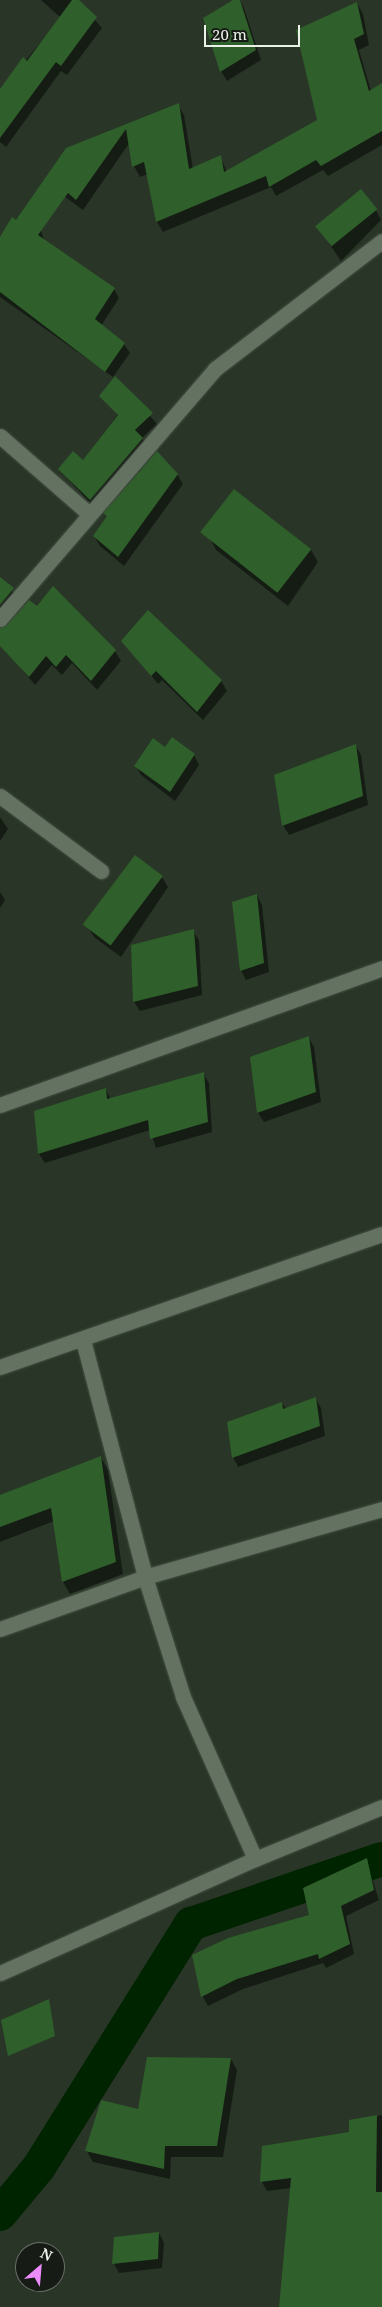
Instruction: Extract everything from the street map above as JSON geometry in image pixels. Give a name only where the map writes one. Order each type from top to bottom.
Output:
[{"type":"street","points":[[0,619],[215,369],[382,241]]},
{"type":"street","points":[[0,436],[89,514]]},
{"type":"street","points":[[0,796],[101,870]]},
{"type":"street","points":[[0,1105],[382,968]]},
{"type":"street","points":[[0,1367],[83,1340],[382,1234]]},
{"type":"street","points":[[83,1340],[145,1577],[183,1697],[255,1859]]},
{"type":"street","points":[[0,1629],[145,1577],[382,1509]]},
{"type":"street","points":[[0,1973],[255,1859],[382,1807]]},
{"type":"building","points":[[72,0],[79,0],[97,17],[61,66],[56,62],[0,138],[0,89],[23,57],[27,61]]},
{"type":"building","points":[[233,0],[240,0],[256,50],[220,72],[203,18]]},
{"type":"building","points":[[357,2],[364,34],[354,39],[369,91],[382,83],[382,131],[321,166],[316,160],[269,187],[266,176],[156,222],[144,162],[132,167],[126,129],[76,200],[68,193],[38,235],[115,288],[95,319],[125,343],[105,372],[0,292],[0,237],[12,217],[16,220],[66,148],[179,103],[189,169],[221,155],[224,172],[317,120],[296,30]]},
{"type":"building","points":[[361,189],[377,209],[332,246],[315,226]]},
{"type":"building","points":[[115,376],[153,413],[135,430],[143,438],[90,500],[58,469],[73,451],[83,460],[118,415],[99,396]]},
{"type":"building","points":[[157,451],[178,474],[118,557],[93,536],[107,516],[103,513]]},
{"type":"building","points":[[234,489],[311,549],[277,593],[200,532]]},
{"type":"building","points":[[0,577],[14,588],[0,605]]},
{"type":"building","points":[[53,586],[116,650],[91,681],[66,655],[56,667],[46,656],[29,677],[0,646],[0,628],[7,625],[29,600],[37,606]]},
{"type":"building","points":[[148,610],[222,680],[197,712],[156,671],[151,676],[121,641]]},
{"type":"building","points":[[172,737],[195,754],[170,792],[134,766],[153,738],[165,747]]},
{"type":"building","points":[[356,744],[363,796],[282,826],[274,775]]},
{"type":"building","points":[[135,855],[163,876],[111,946],[83,924]]},
{"type":"building","points":[[257,894],[264,963],[240,971],[232,902]]},
{"type":"building","points":[[194,929],[198,986],[133,1002],[131,945]]},
{"type":"building","points":[[309,1036],[316,1092],[257,1113],[250,1057]]},
{"type":"building","points":[[204,1072],[208,1122],[150,1139],[148,1120],[38,1154],[34,1111],[106,1088],[107,1099]]},
{"type":"building","points":[[316,1397],[320,1426],[232,1458],[227,1422],[282,1402],[283,1409]]},
{"type":"building","points":[[101,1456],[116,1562],[62,1582],[51,1508],[0,1527],[0,1495]]},
{"type":"building","points":[[367,1858],[374,1890],[341,1906],[350,1944],[319,1959],[318,1954],[237,1979],[201,1997],[192,1955],[228,1938],[309,1915],[303,1888]]},
{"type":"building","points":[[49,1999],[55,2036],[8,2056],[1,2020]]},
{"type":"building","points":[[147,2057],[231,2058],[217,2146],[165,2146],[164,2169],[85,2151],[101,2100],[138,2109]]},
{"type":"building","points":[[377,2115],[376,2192],[382,2192],[382,2307],[279,2307],[291,2178],[260,2182],[262,2146],[349,2132],[349,2120]]},
{"type":"building","points":[[159,2232],[158,2259],[112,2264],[114,2237]]},
{"type":"waterway","points":[[0,2214],[39,2167],[191,1924],[382,1859]]}]
